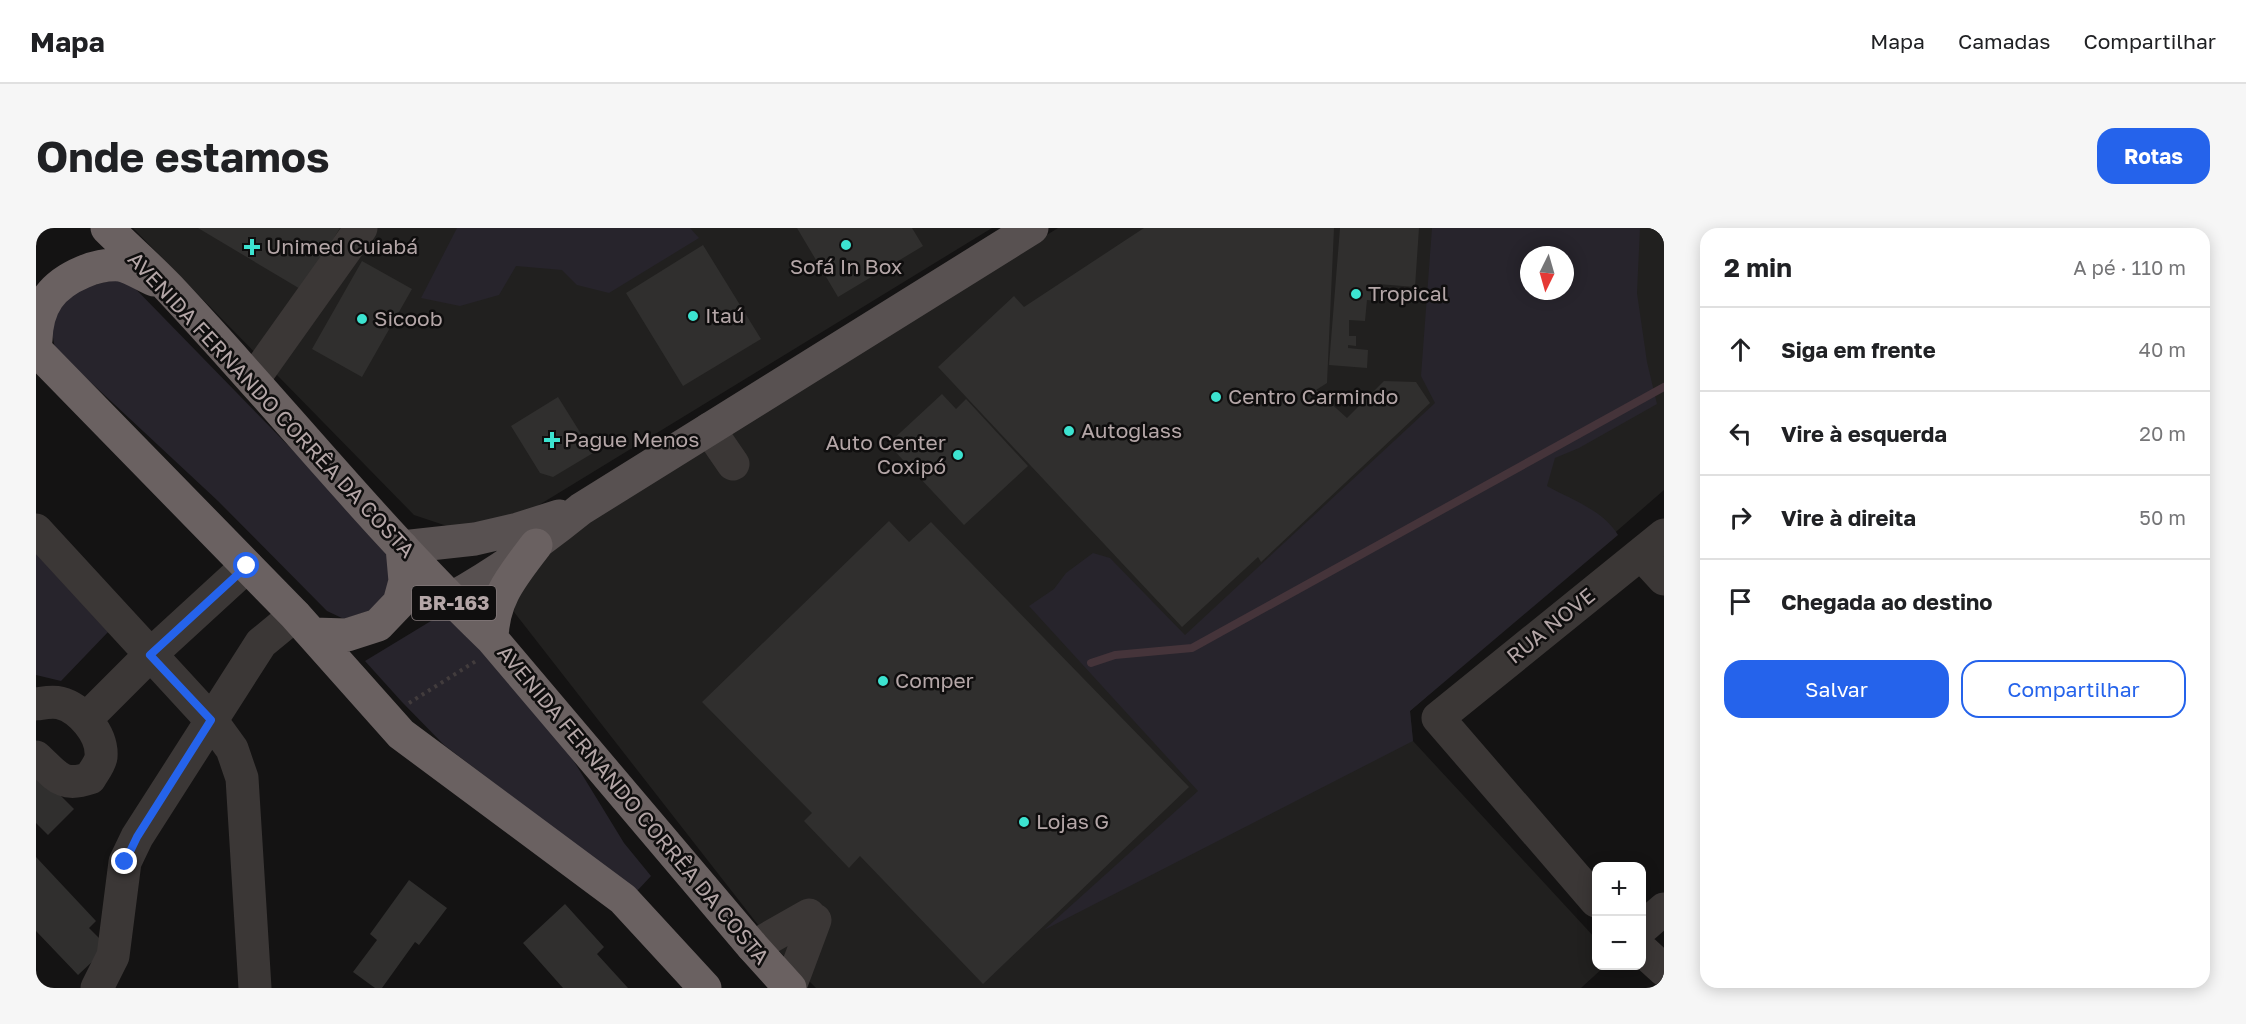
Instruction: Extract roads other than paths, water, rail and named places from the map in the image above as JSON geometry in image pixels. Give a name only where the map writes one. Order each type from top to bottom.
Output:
[{"type":"highway","name":"AVENIDA FERNANDO CORRÊA DA COSTA","points":[[107,228],[167,286],[450,599],[484,649],[790,988]]},
{"type":"highway","points":[[36,340],[36,323],[44,304],[64,280],[97,266],[121,266],[167,286]]},
{"type":"highway","points":[[36,350],[304,624],[402,734],[623,899],[705,988]]},
{"type":"highway","points":[[484,649],[499,600],[514,574],[536,545]]},
{"type":"highway","points":[[378,625],[399,603],[405,581],[402,548]]},
{"type":"highway","points":[[304,624],[347,635],[450,599]]},
{"type":"main road","points":[[450,599],[476,585],[536,545],[581,508],[1032,228]]},
{"type":"main road","points":[[402,548],[475,539],[518,530],[581,508]]},
{"type":"street","points":[[253,380],[360,228]]},
{"type":"street","points":[[709,429],[733,464]]},
{"type":"street","points":[[36,530],[211,720],[232,749],[242,778],[255,988]]},
{"type":"street","points":[[1652,544],[1664,579]]},
{"type":"street","name":"RUA NOVE","points":[[1592,896],[1438,718],[1652,544]]},
{"type":"street","points":[[86,719],[150,655],[247,566]]},
{"type":"street","points":[[97,988],[113,956],[125,862],[137,837],[261,643],[304,624]]},
{"type":"street","points":[[36,757],[63,781],[77,782],[90,778],[101,758],[96,734],[86,719],[70,707],[43,701]]},
{"type":"street","points":[[1646,924],[1664,909]]},
{"type":"street","points":[[753,947],[812,918],[790,988]]},
{"type":"street","points":[[1646,954],[1664,970]]},
{"type":"waterway","points":[[1091,663],[1115,655],[1192,648],[1664,387]]},
{"type":"place","name":"Sofá In Box","points":[[846,245]]},
{"type":"place","name":"Unimed Cuiabá","points":[[252,247]]},
{"type":"place","name":"Tropical","points":[[1356,294]]},
{"type":"place","name":"Itaú","points":[[693,316]]},
{"type":"place","name":"Sicoob","points":[[362,319]]},
{"type":"place","name":"Centro Carmindo","points":[[1216,397]]},
{"type":"place","name":"Autoglass","points":[[1069,431]]},
{"type":"place","name":"Pague Menos","points":[[552,440]]},
{"type":"place","name":"Auto Center Coxipó","points":[[958,455]]},
{"type":"place","name":"Comper","points":[[883,681]]},
{"type":"place","name":"Lojas G","points":[[1024,822]]}]
